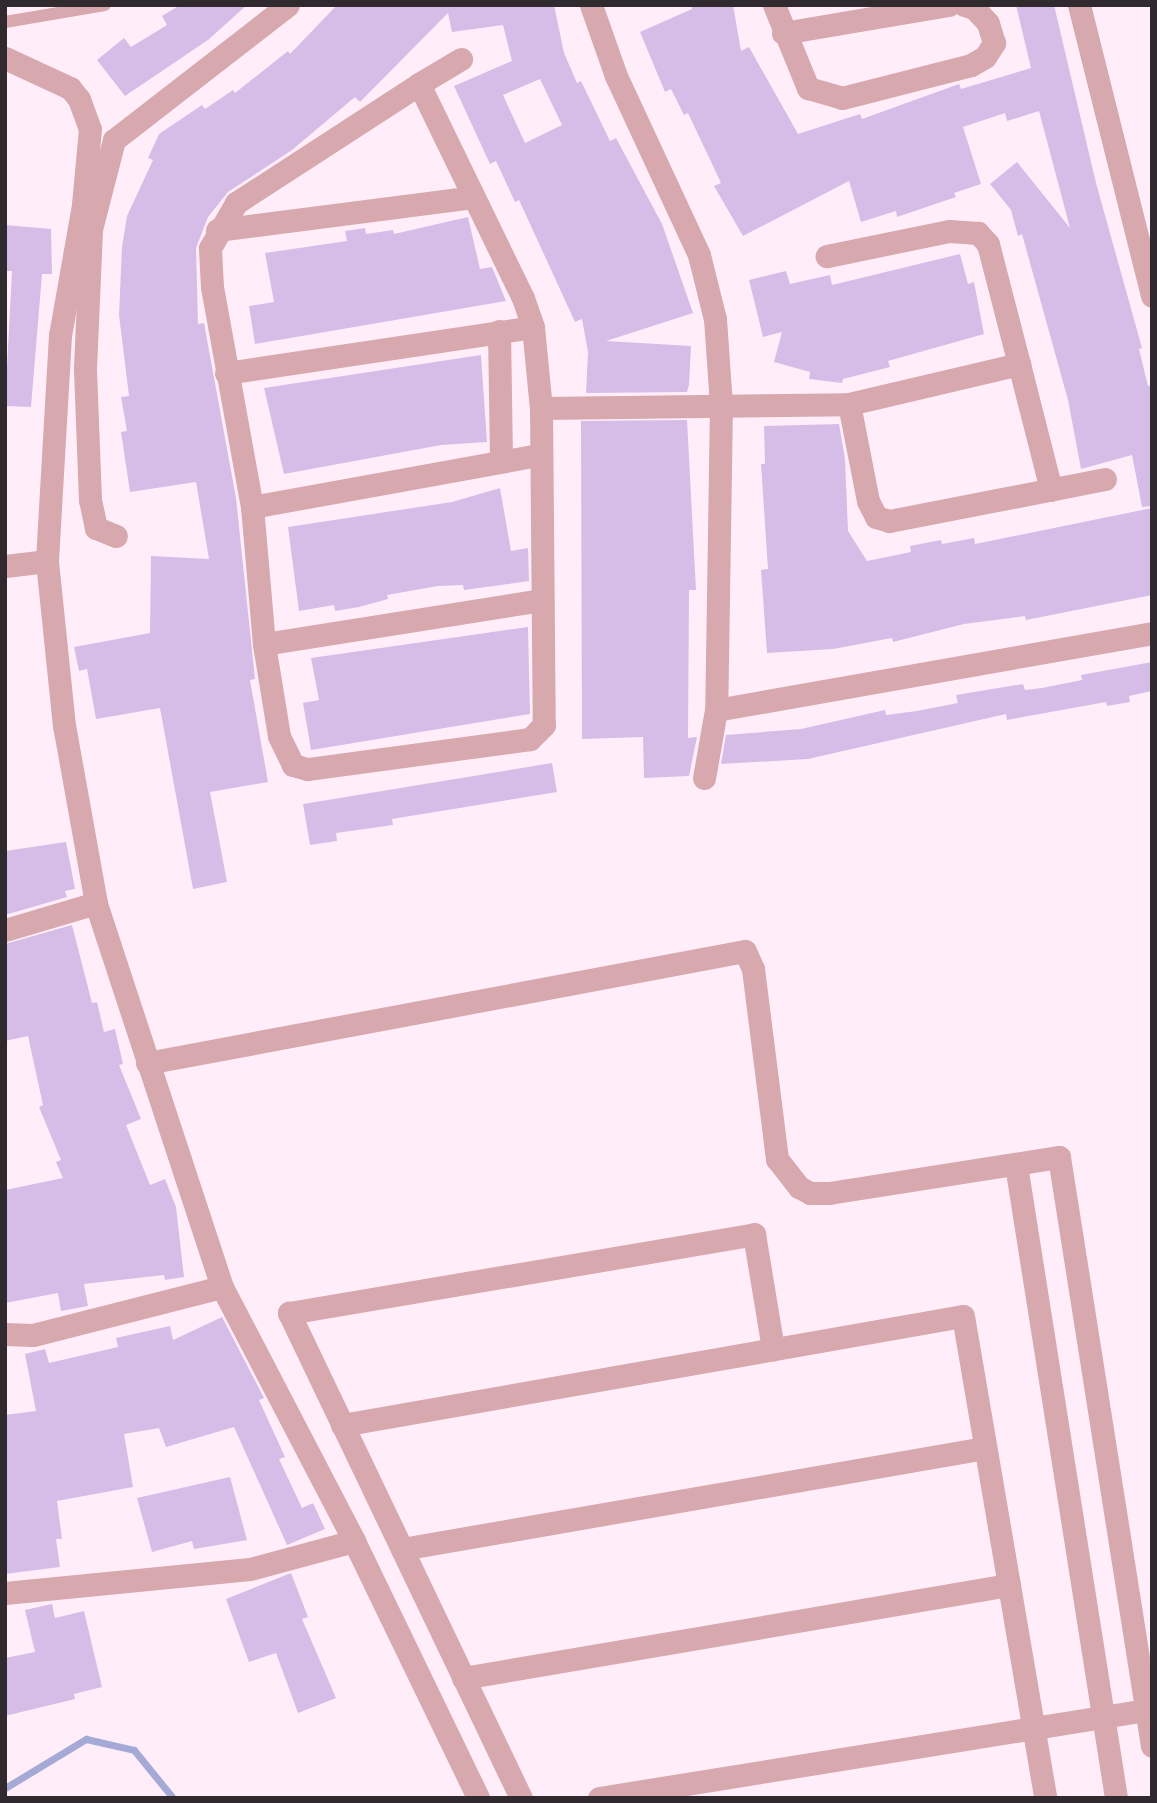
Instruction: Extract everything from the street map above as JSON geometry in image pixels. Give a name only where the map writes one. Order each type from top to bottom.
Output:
[{"type":"street","points":[[116,536],[96,528],[90,500],[85,368],[91,229],[114,140],[288,5]]},
{"type":"street","points":[[591,5],[616,76],[709,286],[721,405],[716,710],[704,778]]},
{"type":"street","points":[[774,5],[783,33],[808,88],[842,98],[971,65],[985,57],[994,43],[988,23],[974,8],[964,5]]},
{"type":"street","points":[[783,33],[949,5]]},
{"type":"street","points":[[1079,5],[1152,296]]},
{"type":"street","points":[[5,58],[70,89],[79,99],[90,130],[88,166],[60,335],[47,561],[64,726],[96,903],[222,1287],[354,1541],[478,1798]]},
{"type":"street","points":[[419,84],[523,298],[533,327],[541,408],[539,455],[544,725],[530,739],[307,769],[293,765],[279,736],[264,644],[252,507],[226,373],[210,269],[210,248],[217,230],[236,204],[419,84],[461,59]]},
{"type":"street","points":[[217,230],[473,197]]},
{"type":"street","points":[[827,256],[949,231],[978,233],[988,244],[1051,490]]},
{"type":"street","points":[[226,373],[533,327]]},
{"type":"street","points":[[499,331],[501,461]]},
{"type":"street","points":[[541,408],[849,404],[1019,364]]},
{"type":"street","points":[[849,404],[876,517],[906,522],[1105,479]]},
{"type":"street","points":[[252,507],[539,455]]},
{"type":"street","points":[[5,566],[47,561]]},
{"type":"street","points":[[264,644],[543,600]]},
{"type":"street","points":[[716,710],[1152,633]]},
{"type":"street","points":[[5,930],[96,903]]},
{"type":"street","points":[[147,1063],[745,951],[753,969],[776,1160],[789,1180],[810,1192],[829,1193],[1059,1157],[1152,1746]]},
{"type":"street","points":[[1016,1165],[1116,1798]]},
{"type":"street","points":[[521,1798],[289,1313],[754,1234],[773,1349]]},
{"type":"street","points":[[5,1334],[33,1335],[222,1287]]},
{"type":"street","points":[[342,1425],[963,1316],[1045,1798]]},
{"type":"street","points":[[402,1549],[985,1448]]},
{"type":"street","points":[[5,1593],[250,1569],[354,1541]]},
{"type":"street","points":[[464,1678],[1009,1585]]},
{"type":"street","points":[[599,1798],[1146,1710]]},
{"type":"lane","points":[[5,22],[105,5]]},
{"type":"building","points":[[180,5],[247,5],[208,40],[125,96],[97,60],[124,38],[131,47],[167,25],[162,16]]},
{"type":"building","points":[[337,5],[554,5],[564,53],[577,83],[581,81],[610,141],[616,138],[662,224],[693,313],[606,341],[691,346],[689,385],[687,392],[586,393],[588,352],[582,319],[575,322],[519,200],[515,202],[496,161],[490,164],[454,86],[512,61],[503,25],[452,32],[448,13],[360,102],[355,97],[292,150],[228,192],[208,217],[196,248],[198,324],[204,323],[236,498],[255,679],[250,680],[268,782],[210,792],[227,882],[193,889],[160,708],[96,719],[87,669],[79,671],[74,647],[150,633],[151,556],[209,559],[196,482],[130,492],[121,432],[127,431],[121,397],[129,396],[119,315],[122,247],[127,216],[153,160],[148,158],[159,134],[202,105],[205,109],[233,90],[235,93],[288,51],[290,54]],"holes":[[[540,79],[562,125],[525,143],[503,95]]]},
{"type":"building","points":[[691,5],[733,5],[741,51],[749,47],[798,134],[860,114],[862,119],[959,84],[961,89],[1031,68],[1016,5],[1054,5],[1096,183],[1142,348],[1139,349],[1148,386],[1152,385],[1152,506],[1142,507],[1132,455],[1081,469],[1068,400],[1022,234],[1018,236],[1011,210],[990,184],[1017,162],[1070,228],[1039,111],[1007,121],[1005,113],[963,127],[981,184],[954,193],[956,197],[897,217],[896,211],[861,222],[849,181],[743,236],[714,186],[721,183],[688,113],[684,115],[671,89],[665,92],[640,32],[692,9]]},
{"type":"building","points":[[468,217],[480,269],[492,267],[506,301],[255,344],[249,306],[274,302],[265,253],[347,241],[345,231],[365,228],[366,234],[393,230],[394,234]]},
{"type":"building","points":[[5,225],[51,229],[52,274],[42,274],[31,407],[5,406],[12,271],[5,271]]},
{"type":"building","points":[[960,254],[968,284],[974,282],[984,334],[888,361],[890,367],[843,379],[842,383],[809,379],[810,372],[774,362],[782,332],[763,337],[749,280],[786,271],[790,284],[830,275],[832,285]]},
{"type":"building","points":[[481,355],[487,442],[441,445],[284,474],[264,388]]},
{"type":"building","points":[[687,420],[696,590],[689,590],[688,738],[697,737],[689,776],[644,778],[643,737],[582,739],[581,421]]},
{"type":"building","points":[[839,424],[845,459],[848,531],[867,561],[911,552],[910,546],[941,540],[942,544],[974,538],[975,544],[1152,508],[1152,595],[1026,620],[1025,616],[964,624],[893,642],[892,638],[833,649],[767,653],[761,570],[768,569],[761,464],[765,464],[764,426]]},
{"type":"building","points":[[500,488],[511,551],[528,548],[529,581],[464,590],[463,585],[438,586],[387,595],[388,599],[359,607],[335,611],[334,605],[299,611],[288,527],[452,502]]},
{"type":"building","points":[[528,627],[530,714],[311,750],[303,703],[319,700],[311,658]]},
{"type":"building","points":[[1152,662],[1152,691],[1129,696],[1130,702],[1107,706],[1106,702],[1007,720],[1006,714],[808,759],[721,764],[726,735],[801,729],[885,710],[886,715],[917,711],[958,703],[956,695],[1023,684],[1025,690],[1042,688],[1082,680],[1081,675]]},
{"type":"building","points":[[552,763],[557,792],[392,819],[393,825],[336,833],[337,841],[310,845],[303,804]]},
{"type":"building","points":[[66,842],[75,889],[65,891],[67,897],[5,915],[5,851]]},
{"type":"building","points":[[72,925],[92,1003],[97,1002],[104,1032],[115,1029],[123,1064],[119,1065],[141,1119],[126,1125],[150,1185],[165,1179],[176,1207],[184,1277],[165,1280],[164,1275],[84,1284],[88,1306],[61,1311],[58,1293],[5,1303],[5,1190],[63,1178],[56,1162],[61,1160],[39,1107],[43,1105],[28,1036],[5,1041],[5,944]]},
{"type":"building","points":[[222,1317],[264,1398],[259,1400],[285,1457],[279,1459],[302,1508],[313,1503],[325,1529],[287,1545],[234,1427],[166,1447],[159,1428],[124,1434],[133,1487],[57,1501],[62,1539],[56,1539],[60,1567],[5,1574],[5,1415],[36,1411],[25,1354],[45,1349],[49,1363],[118,1347],[116,1338],[170,1326],[173,1340]]},
{"type":"building","points":[[230,1477],[247,1540],[194,1549],[192,1541],[152,1552],[137,1498]]},
{"type":"building","points":[[291,1573],[308,1617],[302,1619],[336,1698],[298,1713],[276,1653],[249,1662],[226,1599]]},
{"type":"building","points":[[52,1604],[55,1618],[84,1611],[102,1687],[74,1694],[75,1699],[5,1716],[5,1658],[35,1652],[25,1610]]},
{"type":"waterway","points":[[5,1788],[86,1739],[134,1750],[173,1798]]}]
